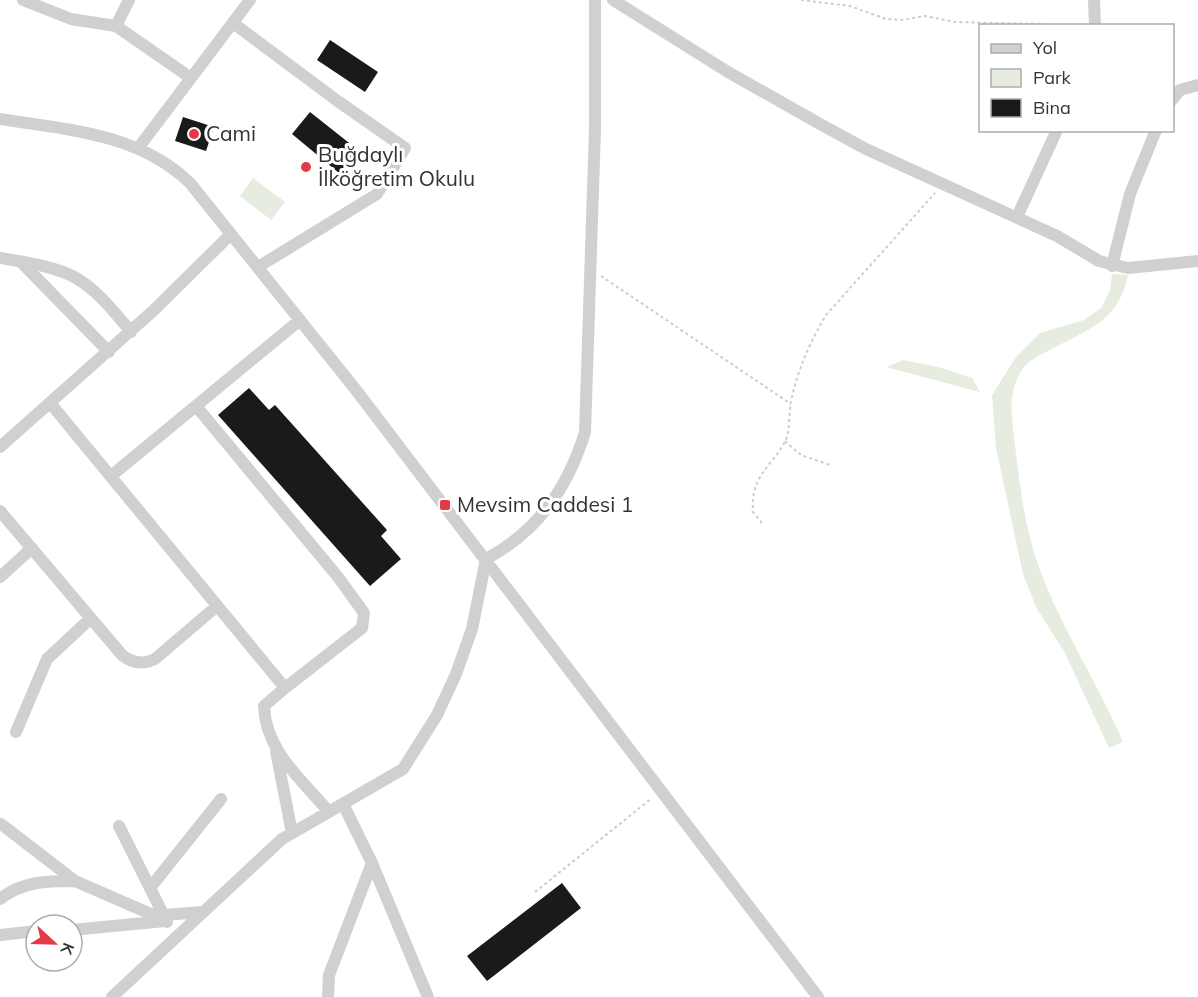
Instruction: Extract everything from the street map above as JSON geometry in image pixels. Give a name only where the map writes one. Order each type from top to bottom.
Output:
[{"type":"street","points":[[23,0],[71,19],[116,26],[191,78]]},
{"type":"street","points":[[116,26],[129,0]]},
{"type":"street","points":[[139,147],[250,0]]},
{"type":"street","points":[[112,997],[282,839],[404,769],[427,734],[447,696],[478,606],[486,560],[524,534],[546,512],[563,487],[585,432],[596,129],[595,0]]},
{"type":"street","points":[[613,0],[783,104],[866,149],[1057,236],[1089,257],[1112,266],[1138,268],[1198,261]]},
{"type":"street","points":[[1094,0],[1095,24]]},
{"type":"street","points":[[233,22],[339,102],[405,148],[377,194],[258,267]]},
{"type":"street","points":[[1174,99],[1180,90],[1198,85]]},
{"type":"street","points":[[0,119],[108,137],[139,147],[178,172],[300,320],[662,790],[818,997]]},
{"type":"street","points":[[1017,217],[1056,132]]},
{"type":"street","points":[[1112,266],[1136,176],[1155,132]]},
{"type":"street","points":[[0,447],[130,332],[231,234]]},
{"type":"street","points":[[0,259],[65,271],[86,282],[104,298],[130,332]]},
{"type":"street","points":[[21,262],[109,351]]},
{"type":"street","points":[[111,476],[300,320]]},
{"type":"street","points":[[51,404],[285,688]]},
{"type":"street","points":[[196,406],[338,576],[364,614],[362,628],[264,706],[265,724],[276,750],[292,833]]},
{"type":"street","points":[[0,511],[122,655],[133,662],[145,663],[155,659],[217,606]]},
{"type":"street","points":[[0,577],[32,548]]},
{"type":"street","points":[[16,732],[47,659],[91,618]]},
{"type":"street","points":[[276,750],[329,812]]},
{"type":"street","points":[[150,888],[221,799]]},
{"type":"street","points":[[343,804],[372,863],[428,997]]},
{"type":"street","points":[[1,824],[75,881],[165,918]]},
{"type":"street","points":[[119,826],[175,937]]},
{"type":"street","points":[[328,997],[329,975],[372,863]]},
{"type":"street","points":[[0,899],[14,888],[26,885],[75,881]]},
{"type":"street","points":[[84,928],[202,912]]},
{"type":"street","points":[[0,935],[24,932]]},
{"type":"path","points":[[801,0],[850,6],[886,19],[902,20],[925,16],[955,22],[1044,24]]},
{"type":"path","points":[[762,523],[753,512],[754,491],[767,463],[785,441],[790,404],[801,365],[826,315],[943,184]]},
{"type":"path","points":[[591,269],[790,404]]},
{"type":"path","points":[[785,441],[801,455],[830,465]]},
{"type":"path","points":[[535,892],[662,790]]},
{"type":"green space","points":[[253,178],[285,202],[271,220],[240,196]]},
{"type":"green space","points":[[1112,274],[1128,275],[1116,305],[1108,315],[1098,324],[1026,365],[1018,376],[1012,395],[1019,477],[1030,540],[1059,614],[1123,742],[1109,748],[1065,653],[1036,607],[1023,574],[996,448],[992,395],[1016,357],[1040,333],[1084,320],[1101,308],[1110,290]]},
{"type":"green space","points":[[903,360],[938,367],[972,378],[980,392],[886,367]]},
{"type":"building","points":[[330,40],[378,72],[365,92],[317,60]]},
{"type":"building","points":[[310,112],[358,150],[339,173],[292,134]]},
{"type":"building","name":"Cami","points":[[183,117],[214,127],[206,151],[175,141]]},
{"type":"building","points":[[249,388],[269,410],[275,405],[387,530],[381,536],[401,559],[370,586],[218,415]]},
{"type":"building","points":[[562,883],[581,908],[487,981],[467,956]]},
{"type":"place","name":"Cami","points":[[194,134]]},
{"type":"place","name":"Buğdaylı İlköğretim Okulu","points":[[306,167]]},
{"type":"place","name":"Mevsim Caddesi 1","points":[[445,505]]}]
